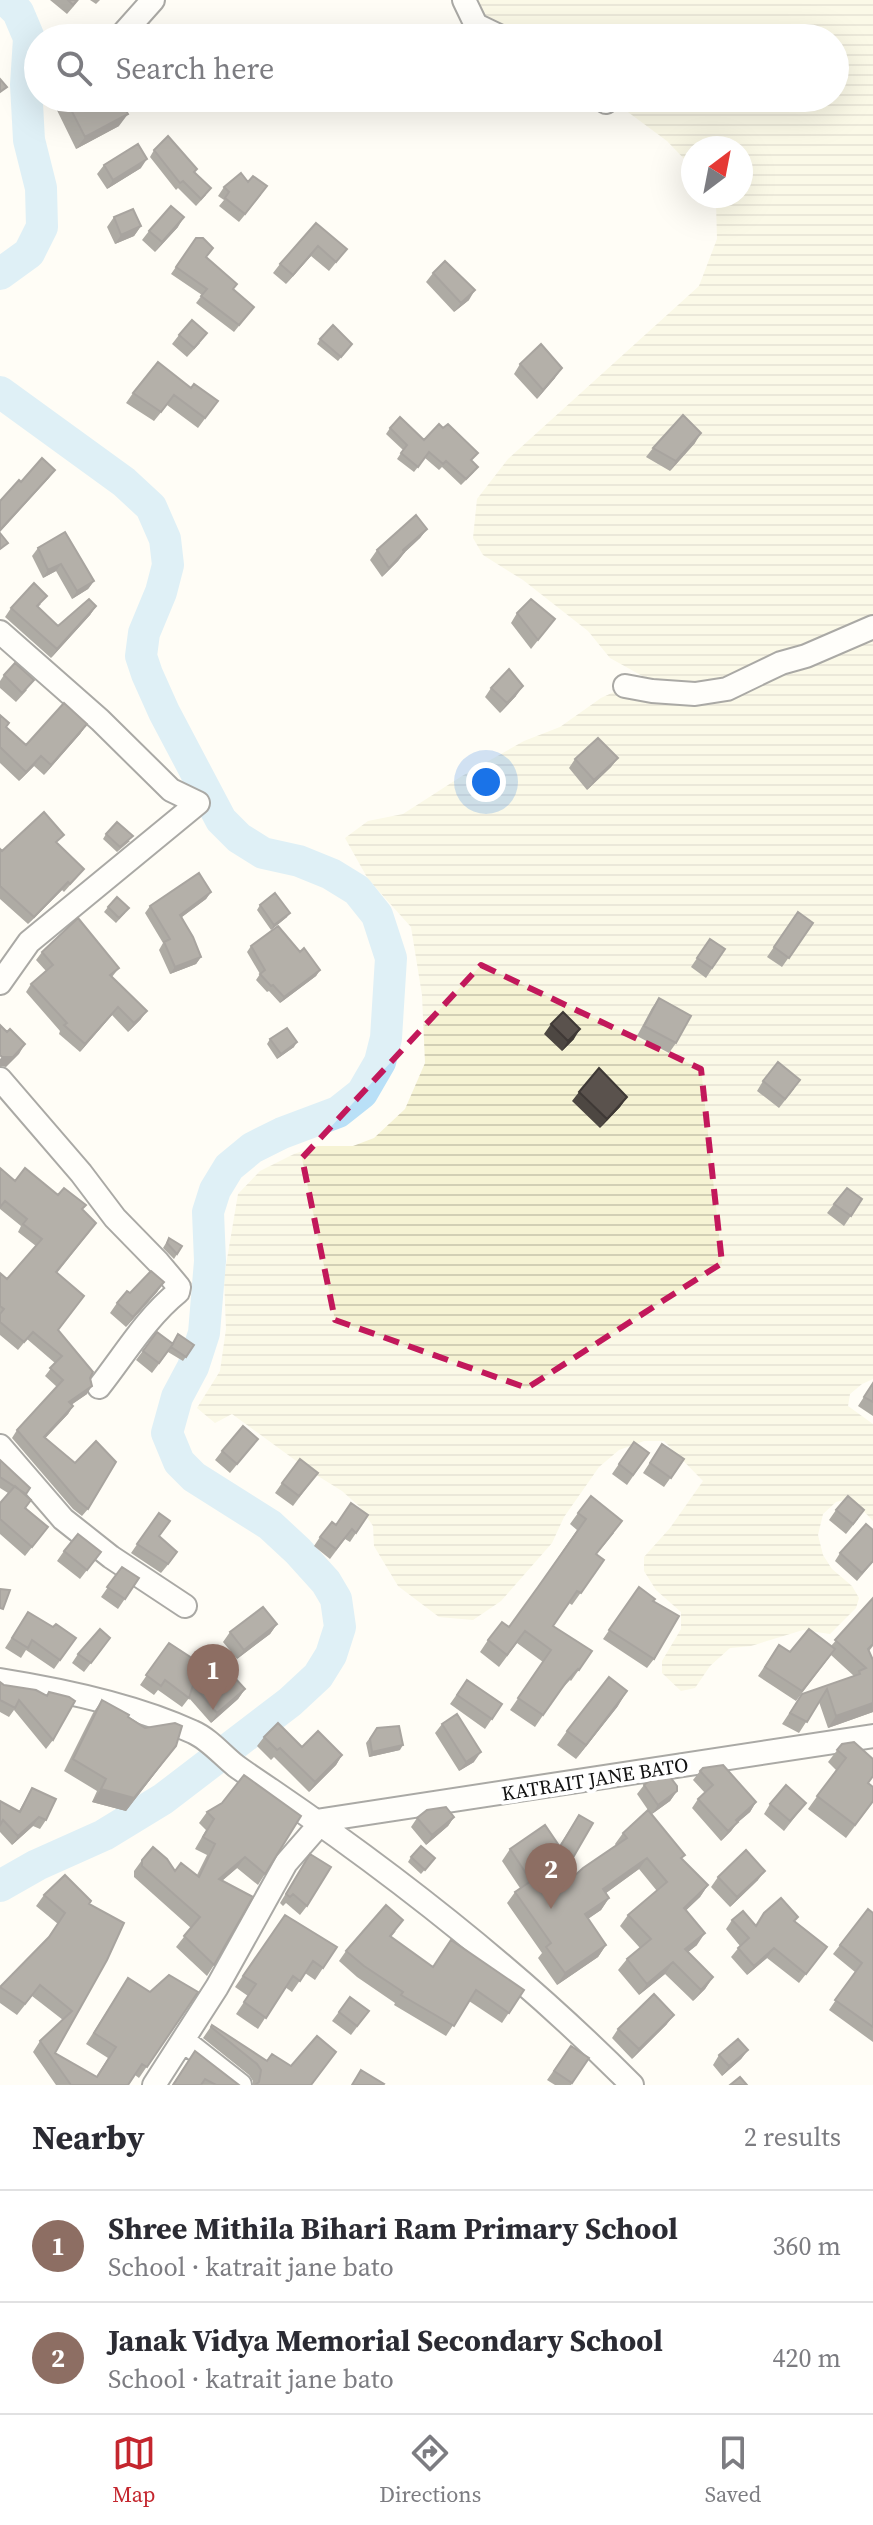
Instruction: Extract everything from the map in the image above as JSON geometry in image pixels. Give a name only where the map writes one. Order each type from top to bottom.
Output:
[{"type":"street","points":[[132,24],[153,0]]},
{"type":"street","points":[[464,0],[476,24]]},
{"type":"street","points":[[625,686],[695,694],[727,689],[781,663],[806,656],[873,627]]},
{"type":"street","points":[[0,632],[100,720],[171,790],[198,803],[29,942],[0,983]]},
{"type":"street","points":[[0,1079],[81,1173],[115,1218],[179,1287],[178,1292],[139,1332],[99,1387]]},
{"type":"street","points":[[0,1446],[63,1519],[111,1557],[185,1606]]},
{"type":"street","points":[[0,1680],[42,1687],[154,1716],[197,1733],[239,1768],[455,1924],[579,2032],[632,2085]]},
{"type":"street","name":"KATRAIT JANE BATO","points":[[318,1823],[870,1741]]},
{"type":"street","points":[[154,2085],[217,1987],[286,1863],[318,1823]]},
{"type":"street","points":[[183,2040],[240,2085]]},
{"type":"highlighted area","points":[[481,965],[701,1069],[722,1263],[527,1388],[335,1320],[302,1158]]},
{"type":"shaded area","points":[[471,0],[873,0],[873,620],[864,619],[776,654],[736,675],[704,685],[655,683],[610,658],[588,631],[523,580],[483,555],[473,538],[477,499],[508,459],[699,286],[717,239],[716,208],[753,208],[753,136],[681,136],[681,156],[628,112],[849,112],[849,24],[488,24],[483,21]]},
{"type":"shaded area","points":[[873,638],[873,1379],[850,1394],[848,1406],[873,1424],[873,1521],[858,1505],[844,1500],[836,1502],[823,1514],[818,1535],[823,1555],[832,1569],[852,1586],[859,1598],[856,1608],[830,1634],[803,1630],[751,1646],[730,1648],[710,1666],[695,1688],[681,1691],[662,1673],[662,1661],[681,1629],[681,1612],[656,1590],[644,1571],[644,1557],[670,1528],[703,1481],[664,1441],[644,1441],[619,1450],[599,1467],[564,1517],[552,1543],[501,1601],[473,1620],[439,1617],[398,1586],[374,1546],[373,1526],[360,1507],[342,1491],[232,1414],[215,1423],[197,1408],[220,1371],[226,1329],[224,1277],[238,1194],[260,1171],[294,1154],[317,1146],[353,1146],[374,1138],[405,1109],[425,1063],[422,995],[411,927],[368,879],[345,838],[368,821],[403,814],[462,776],[524,741],[560,727],[616,691],[762,680]]},
{"type":"building","points":[[0,79],[7,87],[0,92]]},
{"type":"building","points":[[72,112],[127,112],[128,114],[85,137]]},
{"type":"building","points":[[168,136],[197,169],[194,172],[211,188],[201,199],[183,181],[180,183],[154,150]]},
{"type":"building","points":[[138,144],[147,159],[113,180],[104,165]]},
{"type":"building","points":[[241,173],[248,182],[253,176],[267,186],[245,214],[225,198],[229,192],[224,187]]},
{"type":"building","points":[[171,206],[184,217],[162,242],[149,231]]},
{"type":"building","points":[[133,209],[141,226],[121,235],[114,217]]},
{"type":"building","points":[[316,223],[347,249],[336,262],[318,246],[293,275],[280,264]]},
{"type":"building","points":[[196,238],[203,238],[213,248],[206,257],[237,284],[233,289],[254,307],[239,325],[201,296],[207,289],[176,267]]},
{"type":"building","points":[[445,261],[475,290],[461,303],[433,273]]},
{"type":"building","points":[[192,320],[207,333],[194,348],[179,335]]},
{"type":"building","points":[[333,325],[352,344],[341,357],[320,339]]},
{"type":"building","points":[[541,344],[562,368],[543,390],[520,364]]},
{"type":"building","points":[[158,362],[191,388],[194,384],[218,401],[205,418],[174,395],[161,412],[133,393]]},
{"type":"building","points":[[683,415],[701,433],[676,461],[653,448]]},
{"type":"building","points":[[400,417],[424,440],[439,424],[443,428],[448,424],[478,453],[471,460],[478,467],[466,479],[446,461],[443,464],[429,452],[418,467],[401,453],[407,445],[390,428]]},
{"type":"building","points":[[42,458],[55,470],[0,530],[0,501]]},
{"type":"building","points":[[416,515],[427,529],[403,550],[389,568],[377,550]]},
{"type":"building","points":[[65,532],[94,581],[77,591],[61,564],[48,570],[38,548]]},
{"type":"building","points":[[0,533],[8,543],[0,549]]},
{"type":"building","points":[[34,583],[47,596],[37,606],[58,626],[89,599],[96,606],[57,649],[11,608]]},
{"type":"building","points":[[531,599],[555,619],[538,640],[517,613]]},
{"type":"building","points":[[15,663],[34,680],[22,693],[4,675]]},
{"type":"building","points":[[509,669],[523,686],[507,703],[491,688]]},
{"type":"building","points":[[64,703],[87,724],[51,765],[41,756],[26,772],[0,747],[0,715],[9,723],[6,727],[26,745]]},
{"type":"building","points":[[598,738],[618,758],[594,780],[575,759]]},
{"type":"building","points":[[44,812],[64,835],[56,842],[84,869],[34,917],[0,886],[0,849],[2,851]]},
{"type":"building","points":[[117,822],[133,836],[120,847],[106,834]]},
{"type":"building","points":[[199,873],[211,892],[180,915],[201,957],[175,967],[164,942],[170,939],[150,906]]},
{"type":"building","points":[[275,893],[290,913],[274,925],[260,905]]},
{"type":"building","points":[[117,897],[129,908],[119,918],[108,907]]},
{"type":"building","points":[[798,912],[813,923],[789,958],[774,947]]},
{"type":"building","points":[[78,918],[119,968],[110,975],[147,1011],[134,1023],[118,1007],[85,1044],[64,1025],[67,1023],[31,984],[53,965],[42,952]]},
{"type":"building","points":[[278,926],[300,952],[304,948],[320,970],[284,997],[260,974],[265,970],[251,946]]},
{"type":"building","points":[[710,939],[725,949],[712,968],[697,958]]},
{"type":"building","points":[[659,998],[691,1016],[676,1043],[644,1026]]},
{"type":"building","points":[[563,1012],[580,1029],[568,1041],[551,1024]]},
{"type":"building","points":[[0,1025],[7,1032],[10,1029],[25,1044],[13,1057],[0,1055]]},
{"type":"building","points":[[287,1028],[297,1042],[281,1054],[270,1039]]},
{"type":"building","points":[[778,1062],[800,1080],[785,1099],[763,1081]]},
{"type":"building","points":[[599,1068],[627,1097],[607,1119],[579,1092]]},
{"type":"building","points":[[0,1168],[15,1181],[25,1168],[58,1195],[64,1188],[86,1205],[82,1209],[96,1223],[56,1272],[84,1296],[58,1330],[93,1372],[90,1378],[92,1386],[69,1402],[73,1406],[44,1437],[75,1463],[96,1441],[116,1462],[88,1509],[17,1430],[63,1380],[50,1368],[62,1356],[33,1332],[24,1342],[0,1322],[4,1309],[0,1306],[0,1273],[7,1279],[42,1239],[23,1224],[27,1219],[5,1201],[0,1207]]},
{"type":"building","points":[[847,1188],[862,1199],[851,1216],[834,1204]]},
{"type":"building","points":[[169,1238],[182,1246],[177,1254],[167,1243]]},
{"type":"building","points":[[151,1271],[164,1282],[133,1317],[117,1303]]},
{"type":"building","points":[[157,1332],[173,1344],[159,1363],[143,1351]]},
{"type":"building","points":[[178,1334],[194,1345],[186,1357],[171,1347]]},
{"type":"building","points":[[873,1383],[873,1402],[864,1397]]},
{"type":"building","points":[[243,1426],[258,1439],[237,1464],[222,1451]]},
{"type":"building","points":[[634,1442],[649,1453],[633,1475],[619,1464]]},
{"type":"building","points":[[662,1444],[684,1459],[671,1478],[650,1463]]},
{"type":"building","points":[[300,1459],[318,1473],[299,1496],[282,1483]]},
{"type":"building","points":[[0,1460],[30,1488],[26,1494],[0,1477]]},
{"type":"building","points":[[15,1486],[31,1500],[25,1508],[48,1527],[32,1547],[0,1519],[0,1503]]},
{"type":"building","points":[[591,1496],[622,1521],[596,1554],[604,1560],[581,1593],[577,1591],[553,1626],[592,1651],[543,1715],[518,1698],[551,1650],[525,1631],[507,1655],[488,1640],[502,1622],[509,1627],[538,1587],[586,1519],[578,1513]]},
{"type":"building","points":[[848,1496],[864,1510],[853,1524],[836,1510]]},
{"type":"building","points":[[351,1503],[368,1515],[356,1533],[352,1529],[336,1549],[320,1537],[332,1522],[336,1525]]},
{"type":"building","points":[[159,1513],[170,1521],[159,1536],[177,1552],[168,1564],[137,1544]]},
{"type":"building","points":[[866,1524],[873,1530],[873,1561],[862,1573],[840,1553]]},
{"type":"building","points":[[78,1534],[101,1552],[87,1570],[64,1551]]},
{"type":"building","points":[[122,1567],[139,1578],[125,1599],[107,1587]]},
{"type":"building","points":[[639,1587],[655,1599],[653,1601],[679,1616],[654,1659],[609,1630]]},
{"type":"building","points":[[0,1589],[10,1590],[3,1609],[0,1608]]},
{"type":"building","points":[[873,1598],[873,1644],[868,1649],[873,1660],[873,1703],[836,1716],[827,1689],[807,1722],[790,1713],[802,1694],[860,1674],[859,1671],[866,1668],[835,1640]]},
{"type":"building","points":[[263,1607],[277,1624],[244,1650],[230,1632]]},
{"type":"building","points":[[28,1612],[53,1627],[56,1624],[76,1638],[60,1660],[32,1640],[28,1648],[12,1638]]},
{"type":"building","points":[[100,1629],[110,1638],[91,1663],[78,1654]]},
{"type":"building","points":[[809,1629],[835,1649],[802,1691],[765,1667],[779,1645],[790,1652]]},
{"type":"building","points":[[169,1643],[195,1660],[199,1654],[229,1680],[233,1676],[245,1689],[217,1713],[193,1685],[189,1698],[165,1680],[161,1686],[146,1675]]},
{"type":"building","points":[[609,1677],[627,1691],[586,1745],[567,1731]]},
{"type":"building","points":[[467,1680],[502,1704],[492,1719],[457,1695]]},
{"type":"building","points":[[0,1682],[36,1690],[47,1696],[49,1692],[69,1697],[75,1701],[53,1740],[19,1700],[15,1708],[0,1700]]},
{"type":"building","points":[[102,1700],[145,1728],[175,1723],[182,1726],[176,1746],[134,1798],[101,1789],[106,1779],[73,1759]]},
{"type":"building","points":[[457,1714],[481,1752],[466,1762],[442,1724]]},
{"type":"building","points":[[278,1723],[302,1747],[318,1731],[342,1755],[315,1782],[264,1737]]},
{"type":"building","points":[[399,1726],[403,1745],[372,1752],[370,1739],[377,1728]]},
{"type":"building","points":[[854,1742],[873,1759],[873,1776],[868,1783],[873,1787],[873,1801],[855,1825],[817,1796],[846,1758],[837,1750],[842,1744]]},
{"type":"building","points":[[723,1765],[756,1802],[728,1831],[698,1799],[713,1785],[700,1771]]},
{"type":"building","points":[[667,1773],[677,1786],[677,1791],[658,1805],[644,1785],[658,1774]]},
{"type":"building","points":[[244,1775],[301,1816],[265,1874],[245,1857],[219,1879],[253,1897],[214,1965],[184,1936],[200,1917],[142,1866],[142,1860],[153,1847],[175,1871],[181,1863],[199,1877],[215,1844],[203,1837],[214,1819],[207,1812],[222,1803]]},
{"type":"building","points":[[786,1785],[806,1803],[790,1821],[770,1804]]},
{"type":"building","points":[[32,1788],[56,1799],[46,1820],[39,1817],[18,1836],[3,1820],[0,1825],[0,1801],[20,1812]]},
{"type":"building","points":[[446,1807],[454,1817],[432,1835],[417,1818],[427,1810]]},
{"type":"building","points":[[648,1810],[685,1855],[681,1858],[708,1885],[684,1908],[705,1933],[685,1949],[713,1977],[701,1990],[673,1962],[647,1984],[627,1959],[651,1939],[628,1915],[667,1882],[647,1858],[603,1889],[609,1898],[585,1914],[606,1945],[565,1973],[546,1947],[551,1943],[515,1892],[531,1881],[510,1849],[545,1825],[560,1847],[579,1815],[593,1823],[549,1899],[583,1868],[627,1838],[623,1833]]},
{"type":"building","points":[[421,1846],[435,1858],[425,1870],[411,1857]]},
{"type":"building","points":[[746,1850],[765,1871],[737,1897],[718,1877]]},
{"type":"building","points":[[310,1854],[331,1867],[307,1906],[293,1894],[290,1897],[286,1894]]},
{"type":"building","points":[[65,1875],[91,1901],[89,1904],[124,1923],[55,2053],[97,2077],[116,2047],[94,2033],[128,1978],[150,1992],[169,1975],[198,1992],[147,2067],[142,2064],[128,2085],[71,2085],[40,2041],[72,2011],[40,1985],[25,2004],[0,1987],[49,1937],[65,1913],[44,1895]]},
{"type":"building","points":[[781,1898],[798,1917],[794,1921],[827,1947],[806,1974],[774,1948],[754,1966],[738,1948],[749,1938],[732,1920],[743,1911],[756,1926],[764,1913]]},
{"type":"building","points":[[386,1905],[403,1920],[390,1936],[433,1967],[451,1940],[524,1990],[509,2013],[476,1990],[454,2026],[401,1995],[403,1992],[346,1951]]},
{"type":"building","points":[[868,1909],[873,1913],[873,2027],[835,2000],[862,1963],[840,1945]]},
{"type":"building","points":[[285,1915],[337,1947],[323,1968],[313,1961],[300,1981],[293,1976],[266,2018],[244,2002],[256,1984],[243,1976]]},
{"type":"building","points":[[654,1994],[674,2015],[639,2049],[618,2029]]},
{"type":"building","points":[[350,1997],[369,2011],[357,2026],[339,2012]]},
{"type":"building","points":[[212,2025],[267,2061],[272,2054],[291,2066],[317,2036],[336,2052],[311,2085],[255,2085],[259,2082],[261,2070],[257,2064]]},
{"type":"building","points":[[738,2039],[748,2050],[729,2066],[719,2055]]},
{"type":"building","points":[[571,2046],[589,2058],[572,2083],[554,2071]]},
{"type":"building","points":[[195,2051],[239,2085],[216,2085],[205,2079],[201,2085],[173,2085]]},
{"type":"building","points":[[361,2070],[384,2084],[352,2085]]},
{"type":"building","points":[[740,2077],[747,2085],[730,2085]]},
{"type":"waterway","points":[[0,1],[7,1],[18,12],[24,26]]},
{"type":"waterway","points":[[0,274],[29,253],[42,227],[41,188],[29,140],[27,112]]},
{"type":"waterway","points":[[0,392],[124,482],[151,507],[165,539],[168,565],[144,633],[141,656],[164,712],[221,820],[239,838],[263,853],[299,861],[331,874],[357,890],[377,915],[391,958],[386,1038],[380,1062],[362,1093],[338,1112],[252,1148],[229,1167],[215,1190],[208,1212],[210,1261],[204,1333],[193,1367],[177,1397],[167,1433],[179,1462],[194,1477],[270,1525],[326,1582],[336,1599],[340,1627],[331,1655],[318,1676],[290,1702],[163,1799],[104,1835],[37,1865],[0,1886]]},
{"type":"place","name":"Shree Mithila Bihari Ram Primary School","points":[[213,1710]]},
{"type":"place","name":"Janak Vidya Memorial Secondary School","points":[[551,1909]]}]
